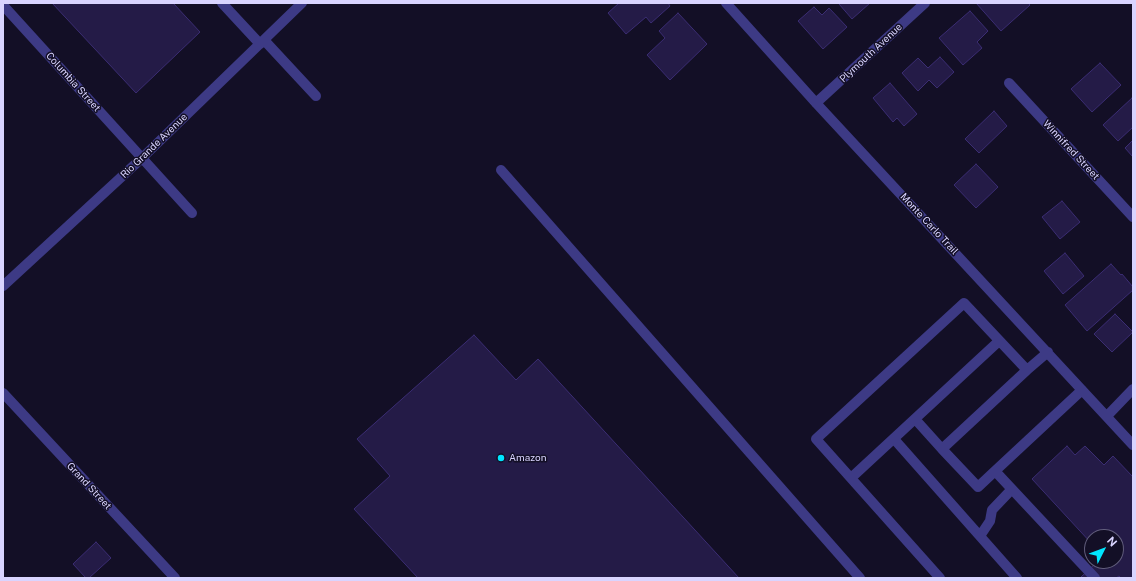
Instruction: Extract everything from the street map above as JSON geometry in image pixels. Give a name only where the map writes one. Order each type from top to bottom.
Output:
[{"type":"street","points":[[222,3],[316,96]]},
{"type":"street","name":"Rio Grande Avenue","points":[[4,283],[142,158],[302,3]]},
{"type":"street","name":"Monte Carlo Trail","points":[[726,3],[816,103],[1133,444]]},
{"type":"street","name":"Plymouth Avenue","points":[[816,103],[925,3]]},
{"type":"street","name":"Columbia Street","points":[[3,5],[192,213]]},
{"type":"street","name":"Winnifred Street","points":[[1009,83],[1133,217]]},
{"type":"street","points":[[501,170],[860,578]]},
{"type":"street","points":[[940,578],[816,439],[964,303],[1027,370]]},
{"type":"street","points":[[851,478],[999,341]]},
{"type":"street","points":[[942,449],[1048,352]]},
{"type":"street","points":[[1107,416],[1133,389]]},
{"type":"street","points":[[915,419],[978,487],[1082,390]]},
{"type":"street","name":"Grand Street","points":[[3,393],[175,578]]},
{"type":"street","points":[[894,439],[1018,578]]},
{"type":"street","points":[[995,471],[1095,578]]},
{"type":"street","points":[[980,536],[990,521],[992,510],[1012,489]]},
{"type":"building","points":[[52,3],[173,3],[200,32],[136,93]]},
{"type":"building","points":[[619,3],[668,3],[670,6],[651,23],[646,17],[626,34],[608,13]]},
{"type":"building","points":[[870,3],[852,19],[839,4]]},
{"type":"building","points":[[976,3],[1028,3],[1030,5],[1001,31]]},
{"type":"building","points":[[814,7],[822,15],[829,8],[847,27],[823,49],[798,21]]},
{"type":"building","points":[[970,11],[988,31],[977,42],[982,48],[963,65],[939,38]]},
{"type":"building","points":[[678,13],[707,44],[670,80],[647,55],[665,38],[659,31]]},
{"type":"building","points":[[940,57],[954,72],[937,88],[929,80],[918,91],[902,73],[918,58],[928,68]]},
{"type":"building","points":[[1100,63],[1121,85],[1092,112],[1071,89]]},
{"type":"building","points":[[890,83],[917,114],[904,126],[897,118],[893,122],[873,98]]},
{"type":"building","points":[[1132,98],[1133,127],[1118,141],[1103,125]]},
{"type":"building","points":[[994,111],[1007,126],[979,153],[965,139]]},
{"type":"building","points":[[1133,140],[1133,157],[1125,148]]},
{"type":"building","points":[[976,164],[998,187],[976,208],[954,185]]},
{"type":"building","points":[[1062,201],[1080,222],[1060,239],[1042,217]]},
{"type":"building","points":[[1065,253],[1084,276],[1063,294],[1044,271]]},
{"type":"building","points":[[1111,264],[1133,287],[1133,290],[1087,331],[1065,305]]},
{"type":"building","points":[[1115,314],[1133,332],[1112,352],[1094,334]]},
{"type":"building","name":"Amazon","points":[[474,335],[516,380],[538,359],[739,578],[418,578],[354,509],[390,476],[357,439]]},
{"type":"building","points":[[1067,446],[1075,455],[1085,446],[1104,465],[1113,456],[1133,477],[1133,578],[1121,578],[1119,576],[1116,578],[1082,578],[1081,577],[1090,569],[1124,569],[1124,529],[1084,529],[1084,535],[1032,479]]},
{"type":"building","points":[[96,542],[111,558],[89,578],[86,578],[73,564]]},
{"type":"place","name":"Amazon","points":[[501,458]]}]
